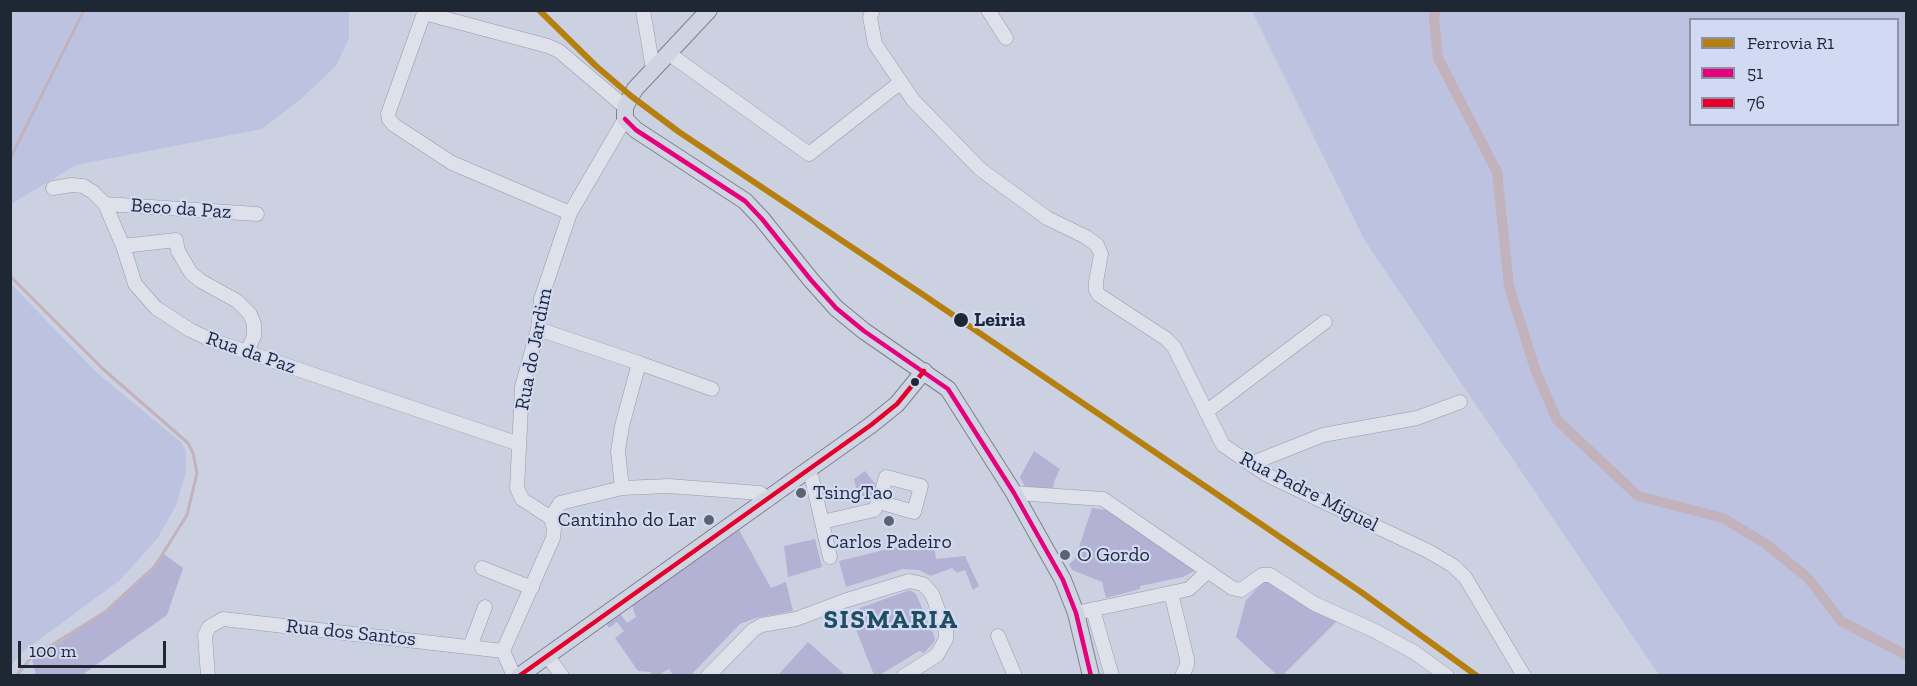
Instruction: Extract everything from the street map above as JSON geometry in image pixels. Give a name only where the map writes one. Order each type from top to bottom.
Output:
[{"type":"main road","points":[[710,10],[636,89],[625,113],[636,130],[745,201],[836,308],[864,331],[924,371],[952,394],[1014,493],[1063,580],[1084,611],[1091,675]]},
{"type":"main road","points":[[519,675],[808,471],[897,404],[924,371]]},
{"type":"street","points":[[643,10],[653,69]]},
{"type":"street","name":"Rua Padre Miguel","points":[[873,10],[870,17],[875,44],[913,100],[980,169],[1047,218],[1086,237],[1097,245],[1101,254],[1096,282],[1099,295],[1166,338],[1174,347],[1224,445],[1267,475],[1428,551],[1452,565],[1465,577],[1524,675]]},
{"type":"street","points":[[988,10],[1006,38]]},
{"type":"street","points":[[570,213],[452,163],[394,125],[389,119],[388,114],[423,12],[559,51],[625,113]]},
{"type":"street","points":[[668,53],[809,154],[901,82]]},
{"type":"street","name":"Rua do Jardim","points":[[551,518],[528,504],[518,492],[522,387],[538,329],[541,299],[570,213],[625,113]]},
{"type":"street","name":"Rua da Paz","points":[[53,188],[83,186],[105,204],[123,246],[135,284],[156,308],[190,330],[211,340],[519,444]]},
{"type":"street","name":"Beco da Paz","points":[[105,204],[257,214]]},
{"type":"street","points":[[123,246],[176,240],[178,251],[191,273],[237,301],[250,314],[254,324],[254,336],[247,352]]},
{"type":"street","points":[[1206,412],[1325,322]]},
{"type":"street","points":[[538,329],[712,390]]},
{"type":"street","points":[[622,488],[618,451],[622,426],[639,363]]},
{"type":"street","points":[[1250,464],[1323,435],[1418,418],[1460,402]]},
{"type":"street","points":[[808,471],[812,479],[830,557]]},
{"type":"street","points":[[514,675],[503,651],[553,538],[551,518],[556,506],[560,503],[622,488],[669,486],[760,493],[768,500]]},
{"type":"street","points":[[1014,493],[1103,499],[1232,588],[1241,590],[1262,575],[1270,575],[1315,604],[1373,630],[1414,652],[1447,675]]},
{"type":"street","points":[[822,522],[874,510],[879,502]]},
{"type":"street","points":[[482,568],[532,588]]},
{"type":"street","points":[[1112,675],[1084,611],[1189,589],[1207,572]]},
{"type":"street","points":[[708,675],[753,630],[762,625],[796,619],[909,581],[923,584],[932,594],[946,631],[946,639],[938,655],[904,675]]},
{"type":"street","points":[[1171,593],[1187,658],[1187,665],[1182,675]]},
{"type":"street","points":[[470,647],[484,607]]},
{"type":"street","name":"Rua dos Santos","points":[[208,675],[205,635],[209,627],[223,619],[503,651]]},
{"type":"street","points":[[998,636],[1015,675]]},
{"type":"street","points":[[547,655],[562,675]]},
{"type":"shaded area","points":[[10,11],[349,11],[349,38],[336,66],[302,98],[262,129],[76,165],[11,204]]},
{"type":"shaded area","points":[[1252,11],[1906,11],[1906,675],[1659,675],[1365,241]]},
{"type":"shaded area","points":[[11,284],[96,372],[182,443],[186,453],[186,472],[176,506],[157,539],[120,580],[21,653],[11,666]]},
{"type":"shaded area","points":[[1034,451],[1060,469],[1054,482],[1053,492],[1027,491],[1020,477]]},
{"type":"shaded area","points":[[865,471],[876,485],[872,496],[859,500],[854,479]]},
{"type":"shaded area","points":[[1092,508],[1107,510],[1196,570],[1183,577],[1140,586],[1140,589],[1106,598],[1102,582],[1072,570],[1069,564],[1075,559]]},
{"type":"shaded area","points":[[739,530],[771,588],[786,582],[793,611],[756,618],[740,624],[691,675],[673,675],[669,669],[658,675],[638,671],[615,638],[624,631],[617,622],[609,628],[606,623],[620,613],[627,623],[636,617],[632,605]]},
{"type":"shaded area","points":[[933,538],[936,559],[965,556],[979,586],[973,590],[965,570],[957,573],[952,568],[931,576],[919,570],[903,569],[846,587],[839,561]]},
{"type":"shaded area","points":[[815,539],[822,567],[788,577],[784,546]]},
{"type":"shaded area","points":[[164,554],[183,568],[167,615],[82,675],[36,675],[32,660],[105,613],[156,567]]},
{"type":"shaded area","points":[[1265,580],[1337,621],[1283,675],[1277,675],[1236,637],[1246,600]]},
{"type":"shaded area","points":[[910,590],[916,594],[935,638],[934,642],[924,653],[919,651],[880,675],[874,675],[849,612]]},
{"type":"shaded area","points":[[808,642],[843,673],[844,675],[778,675]]},
{"type":"waterway","points":[[10,159],[84,10]]},
{"type":"waterway","points":[[1435,10],[1438,58],[1497,172],[1509,286],[1535,369],[1557,420],[1638,496],[1723,518],[1766,544],[1808,578],[1841,621],[1906,655]]},
{"type":"waterway","points":[[10,276],[103,369],[188,443],[193,453],[197,473],[187,515],[155,566],[105,612],[31,658],[16,676]]},
{"type":"rail line","name":"R1","points":[[539,10],[596,66],[679,132],[1361,592],[1477,676]]},
{"type":"transit line","name":"51","points":[[625,119],[636,130],[745,201],[836,308],[864,331],[948,389],[1014,493],[1063,580],[1076,613],[1091,676]]},
{"type":"transit line","name":"76","points":[[519,676],[871,425],[897,404],[924,371]]},
{"type":"place","name":"Leiria","points":[[961,320]]},
{"type":"place","name":"TsingTao","points":[[801,493]]},
{"type":"place","name":"Cantinho do Lar","points":[[709,520]]},
{"type":"place","name":"Carlos Padeiro","points":[[889,521]]},
{"type":"place","name":"O Gordo","points":[[1065,555]]},
{"type":"district","name":"SISMARIA","points":[[891,621]]}]
